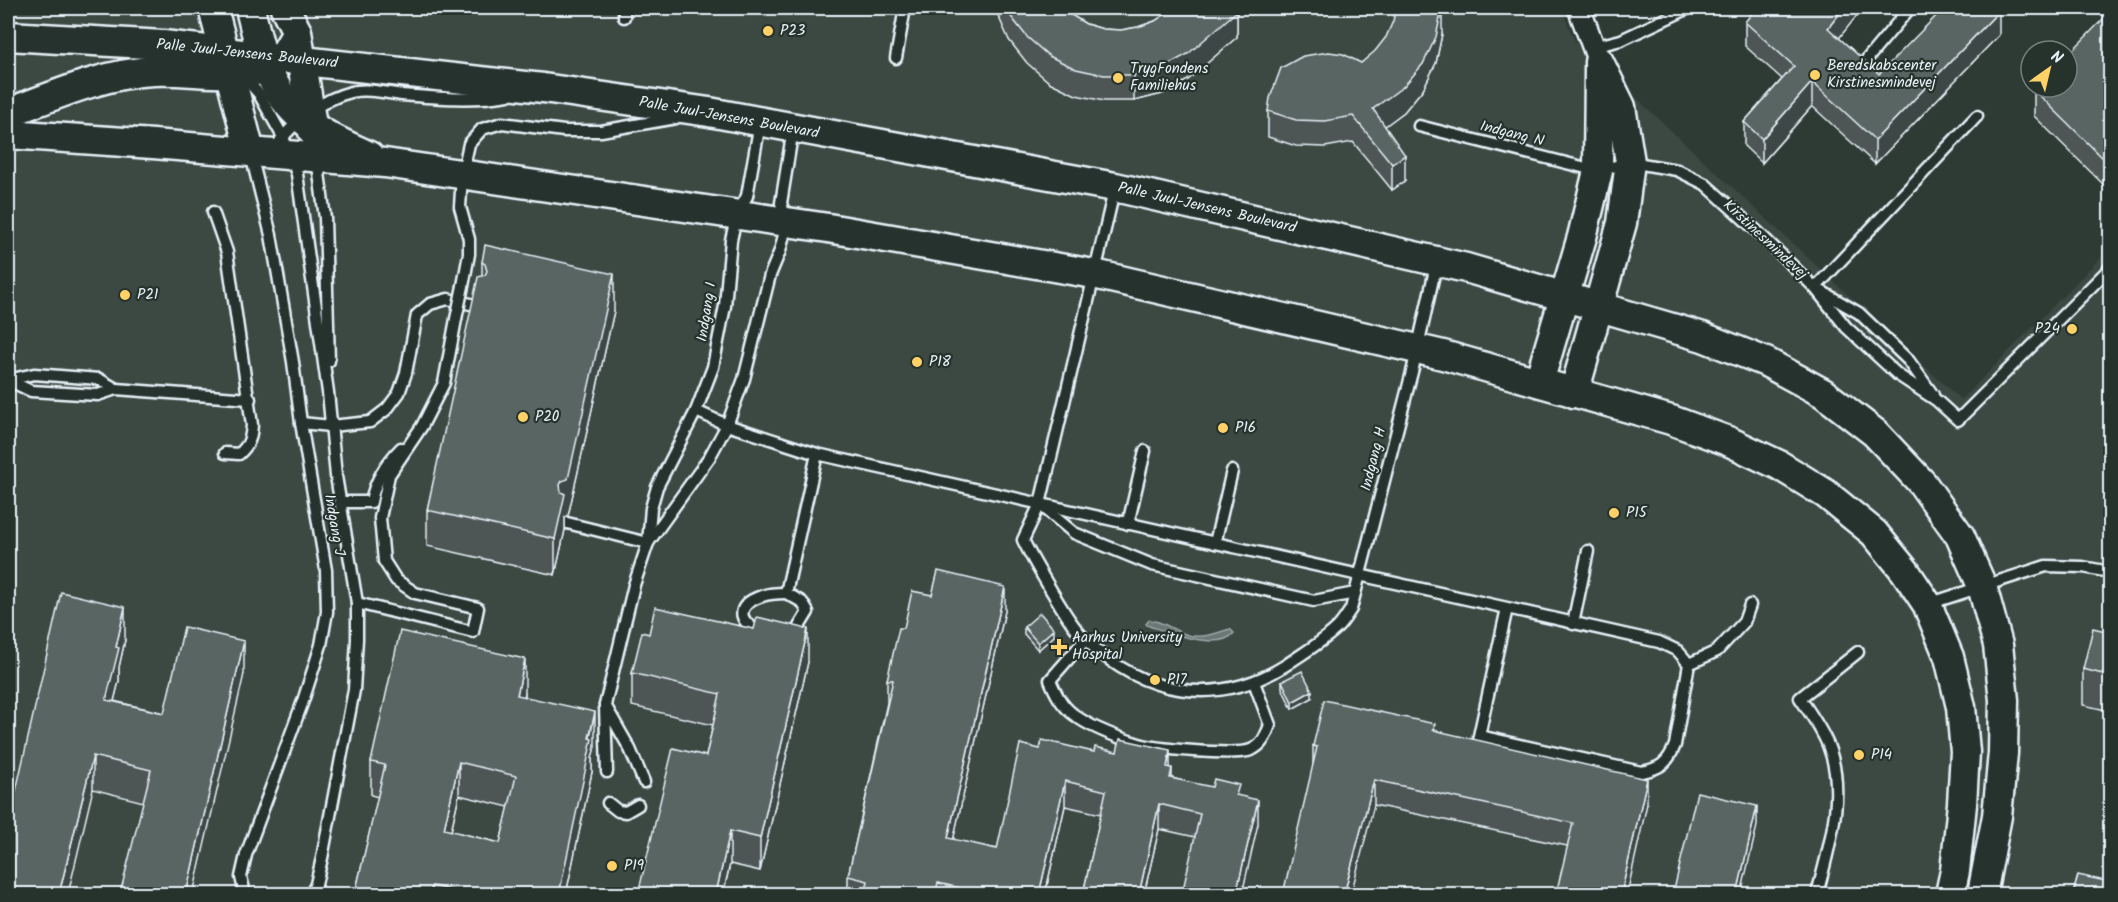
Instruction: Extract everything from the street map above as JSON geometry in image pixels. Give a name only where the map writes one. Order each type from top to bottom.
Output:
[{"type":"street","points":[[213,8],[257,54],[282,95],[292,139]]},
{"type":"street","points":[[250,8],[257,54],[292,139]]},
{"type":"street","points":[[1574,393],[1622,223],[1630,162],[1622,107],[1596,55],[1579,8]]},
{"type":"street","name":"Palle Juul-Jensens Boulevard","points":[[8,36],[163,45],[257,54],[543,88],[709,112],[1115,186],[1437,261],[1600,306],[1703,338],[1766,362],[1823,393],[1875,433],[1922,483],[1960,536],[1982,586],[1998,645],[2004,700],[2003,753],[1997,816],[1982,894]]},
{"type":"street","points":[[8,113],[117,75],[257,54]]},
{"type":"street","points":[[1539,382],[1599,171],[1596,55]]},
{"type":"street","points":[[8,134],[292,139],[385,164],[828,228],[1094,274],[1417,349],[1671,420],[1728,441],[1779,465],[1826,494],[1874,533],[1928,604],[1949,657],[1961,707],[1965,752],[1955,871],[1950,894]]},
{"type":"lane","points":[[896,58],[905,8]]},
{"type":"lane","points":[[1596,55],[1621,40],[1689,8]]},
{"type":"lane","points":[[1867,59],[1910,8]]},
{"type":"lane","points":[[259,187],[292,139],[330,100],[352,92],[374,91],[444,98],[486,99],[543,88]]},
{"type":"lane","points":[[357,603],[473,632],[478,608],[415,593],[396,580],[384,561],[380,518],[389,475],[422,426],[444,383],[469,254],[469,239],[460,207],[462,175],[470,144],[482,129],[502,123],[564,131],[601,131],[709,112]]},
{"type":"lane","name":"Kirstinesmindevej","points":[[1599,171],[1630,162],[1677,170],[1705,184],[1760,233],[1815,288],[1977,116]]},
{"type":"lane","name":"Indgang I","points":[[648,543],[651,508],[657,487],[696,411],[713,367],[725,306],[731,240],[737,214],[747,196],[760,123]]},
{"type":"lane","name":"Indgang N","points":[[1419,126],[1599,171]]},
{"type":"lane","points":[[607,772],[605,705],[634,585],[648,543],[709,458],[727,425],[744,380],[770,275],[787,223],[781,203],[793,128]]},
{"type":"lane","points":[[292,139],[328,392]]},
{"type":"lane","points":[[292,139],[325,218],[328,392]]},
{"type":"lane","name":"Indgang J","points":[[245,894],[241,877],[246,855],[303,701],[321,645],[327,612],[326,570],[293,362],[271,235],[259,187],[292,139]]},
{"type":"lane","points":[[1040,504],[1115,186]]},
{"type":"lane","points":[[213,212],[227,252],[252,425],[250,442],[239,454],[225,453]]},
{"type":"lane","name":"Indgang H","points":[[1040,504],[1023,540],[1064,612],[1085,640],[1112,662],[1138,677],[1164,687],[1213,692],[1254,682],[1292,661],[1338,627],[1351,609],[1437,261]]},
{"type":"lane","points":[[1815,288],[1846,327],[1898,375],[1936,400],[1958,420],[2110,268]]},
{"type":"lane","points":[[1815,288],[1859,313],[1909,361],[1936,400]]},
{"type":"lane","points":[[301,423],[331,426],[370,422],[387,409],[399,393],[406,373],[417,315],[430,304],[448,299],[480,306]]},
{"type":"lane","points":[[8,380],[34,374],[99,379],[116,388],[250,399]]},
{"type":"lane","points":[[8,380],[31,391],[98,395],[116,388]]},
{"type":"lane","name":"Indgang J","points":[[311,894],[316,884],[322,858],[354,690],[357,639],[357,603],[340,502],[328,392]]},
{"type":"lane","points":[[696,411],[727,425],[816,454],[1507,608],[1573,624],[1659,642],[1678,651],[1689,664],[1676,745],[1663,766],[1653,771],[1641,772],[1479,736],[1507,608]]},
{"type":"lane","points":[[340,502],[371,502],[372,495],[388,462],[422,426]]},
{"type":"lane","points":[[1128,524],[1145,451]]},
{"type":"lane","points":[[786,593],[816,454]]},
{"type":"lane","points":[[1215,543],[1232,471]]},
{"type":"lane","points":[[1040,504],[1074,533],[1152,565],[1314,601],[1355,594]]},
{"type":"lane","points":[[567,523],[648,543]]},
{"type":"lane","points":[[1573,624],[1588,551]]},
{"type":"lane","points":[[1928,604],[2046,566],[2083,567],[2110,572]]},
{"type":"lane","points":[[786,593],[798,599],[807,608],[807,616],[797,630],[787,635],[766,634],[748,626],[743,620],[742,612],[752,600],[765,595],[786,593]]},
{"type":"lane","points":[[1689,664],[1717,651],[1744,622],[1750,605]]},
{"type":"lane","points":[[1085,640],[1050,680],[1057,696],[1072,714],[1138,744],[1230,753],[1251,750],[1264,741],[1270,725],[1254,682]]},
{"type":"lane","points":[[1817,894],[1833,831],[1836,807],[1835,778],[1828,747],[1815,720],[1800,698],[1858,652]]},
{"type":"lane","points":[[605,705],[630,749],[644,782]]},
{"type":"lane","points":[[608,803],[618,811],[626,812],[638,805]]},
{"type":"shaded area","name":"Aarhus University Hospital","points":[[8,8],[1561,8],[1575,41],[1961,400],[2110,248],[2110,894],[8,894]]},
{"type":"shaded area","points":[[1149,620],[1193,636],[1209,635],[1230,629],[1234,633],[1217,641],[1206,641],[1149,626],[1146,624]]},
{"type":"building","points":[[1006,8],[1062,8],[1086,24],[1103,29],[1121,30],[1155,21],[1173,8],[1237,8],[1237,11],[1188,54],[1162,68],[1134,75],[1104,75],[1076,69],[1049,56],[1027,37]]},
{"type":"building","points":[[1396,8],[1442,8],[1436,37],[1423,64],[1404,86],[1373,109],[1405,155],[1392,164],[1353,116],[1325,121],[1296,120],[1268,111],[1270,98],[1281,68],[1303,56],[1329,52],[1343,54],[1361,63],[1386,37]]},
{"type":"building","name":"Beredskabscenter Kirstinesmindevej","points":[[1756,8],[1844,8],[1828,28],[1879,74],[1944,8],[1995,8],[1999,11],[1875,140],[1812,82],[1762,139],[1744,122],[1794,66],[1745,22]]},
{"type":"building","points":[[2104,18],[2110,25],[2110,165],[2043,99],[2079,99],[2079,44]]},
{"type":"building","name":"P20","points":[[485,245],[614,274],[568,479],[562,481],[560,485],[561,492],[565,494],[555,539],[427,510],[478,277],[485,275],[487,271],[482,262]]},
{"type":"building","points":[[938,571],[1005,587],[948,838],[997,849],[1020,744],[1040,749],[1042,740],[1094,752],[1095,747],[1117,752],[1120,739],[1170,750],[1167,767],[1172,768],[1170,778],[1212,787],[1214,779],[1239,785],[1236,795],[1258,800],[1236,894],[1182,894],[1200,814],[1159,804],[1139,894],[1083,894],[1106,791],[1065,781],[1039,894],[986,894],[938,883],[935,894],[885,894],[866,890],[868,881],[848,876],[893,680],[887,680],[899,628],[904,628],[912,591],[932,595]]},
{"type":"building","points":[[61,592],[125,607],[116,647],[119,648],[106,700],[164,713],[184,627],[244,641],[186,894],[120,894],[151,770],[93,756],[59,894],[8,894],[8,826]]},
{"type":"building","points":[[655,607],[754,629],[757,617],[808,629],[760,838],[730,831],[717,889],[741,894],[638,894],[673,748],[706,756],[720,694],[632,673],[642,632],[649,634]]},
{"type":"building","points":[[1040,613],[1054,629],[1038,643],[1024,627]]},
{"type":"building","points":[[2093,628],[2110,632],[2110,676],[2083,669]]},
{"type":"building","points":[[400,631],[525,659],[517,695],[595,712],[589,738],[592,739],[559,894],[470,894],[432,886],[430,894],[355,894],[385,765],[371,762]],"holes":[[[459,762],[516,776],[500,843],[444,829]]]},
{"type":"building","points":[[1302,671],[1312,691],[1292,702],[1282,681]]},
{"type":"building","points":[[1324,700],[1435,724],[1433,730],[1647,779],[1621,894],[1556,894],[1573,823],[1374,780],[1344,894],[1283,894],[1317,747],[1313,746]]},
{"type":"building","points":[[1697,792],[1757,806],[1737,894],[1673,894]]},
{"type":"building","points":[[2078,875],[2110,882],[2110,894],[2073,894]]},
{"type":"place","name":"P23","points":[[768,31]]},
{"type":"place","name":"Beredskabscenter Kirstinesmindevej","points":[[1815,75]]},
{"type":"place","name":"TrygFondens Familiehus","points":[[1118,78]]},
{"type":"place","name":"P21","points":[[125,295]]},
{"type":"place","name":"P24","points":[[2072,329]]},
{"type":"place","name":"P18","points":[[917,362]]},
{"type":"place","name":"P20","points":[[523,417]]},
{"type":"place","name":"P16","points":[[1223,428]]},
{"type":"place","name":"P15","points":[[1614,513]]},
{"type":"place","name":"Aarhus University Hospital","points":[[1059,647]]},
{"type":"place","name":"P17","points":[[1155,680]]},
{"type":"place","name":"P14","points":[[1859,755]]},
{"type":"place","name":"P19","points":[[612,866]]}]
